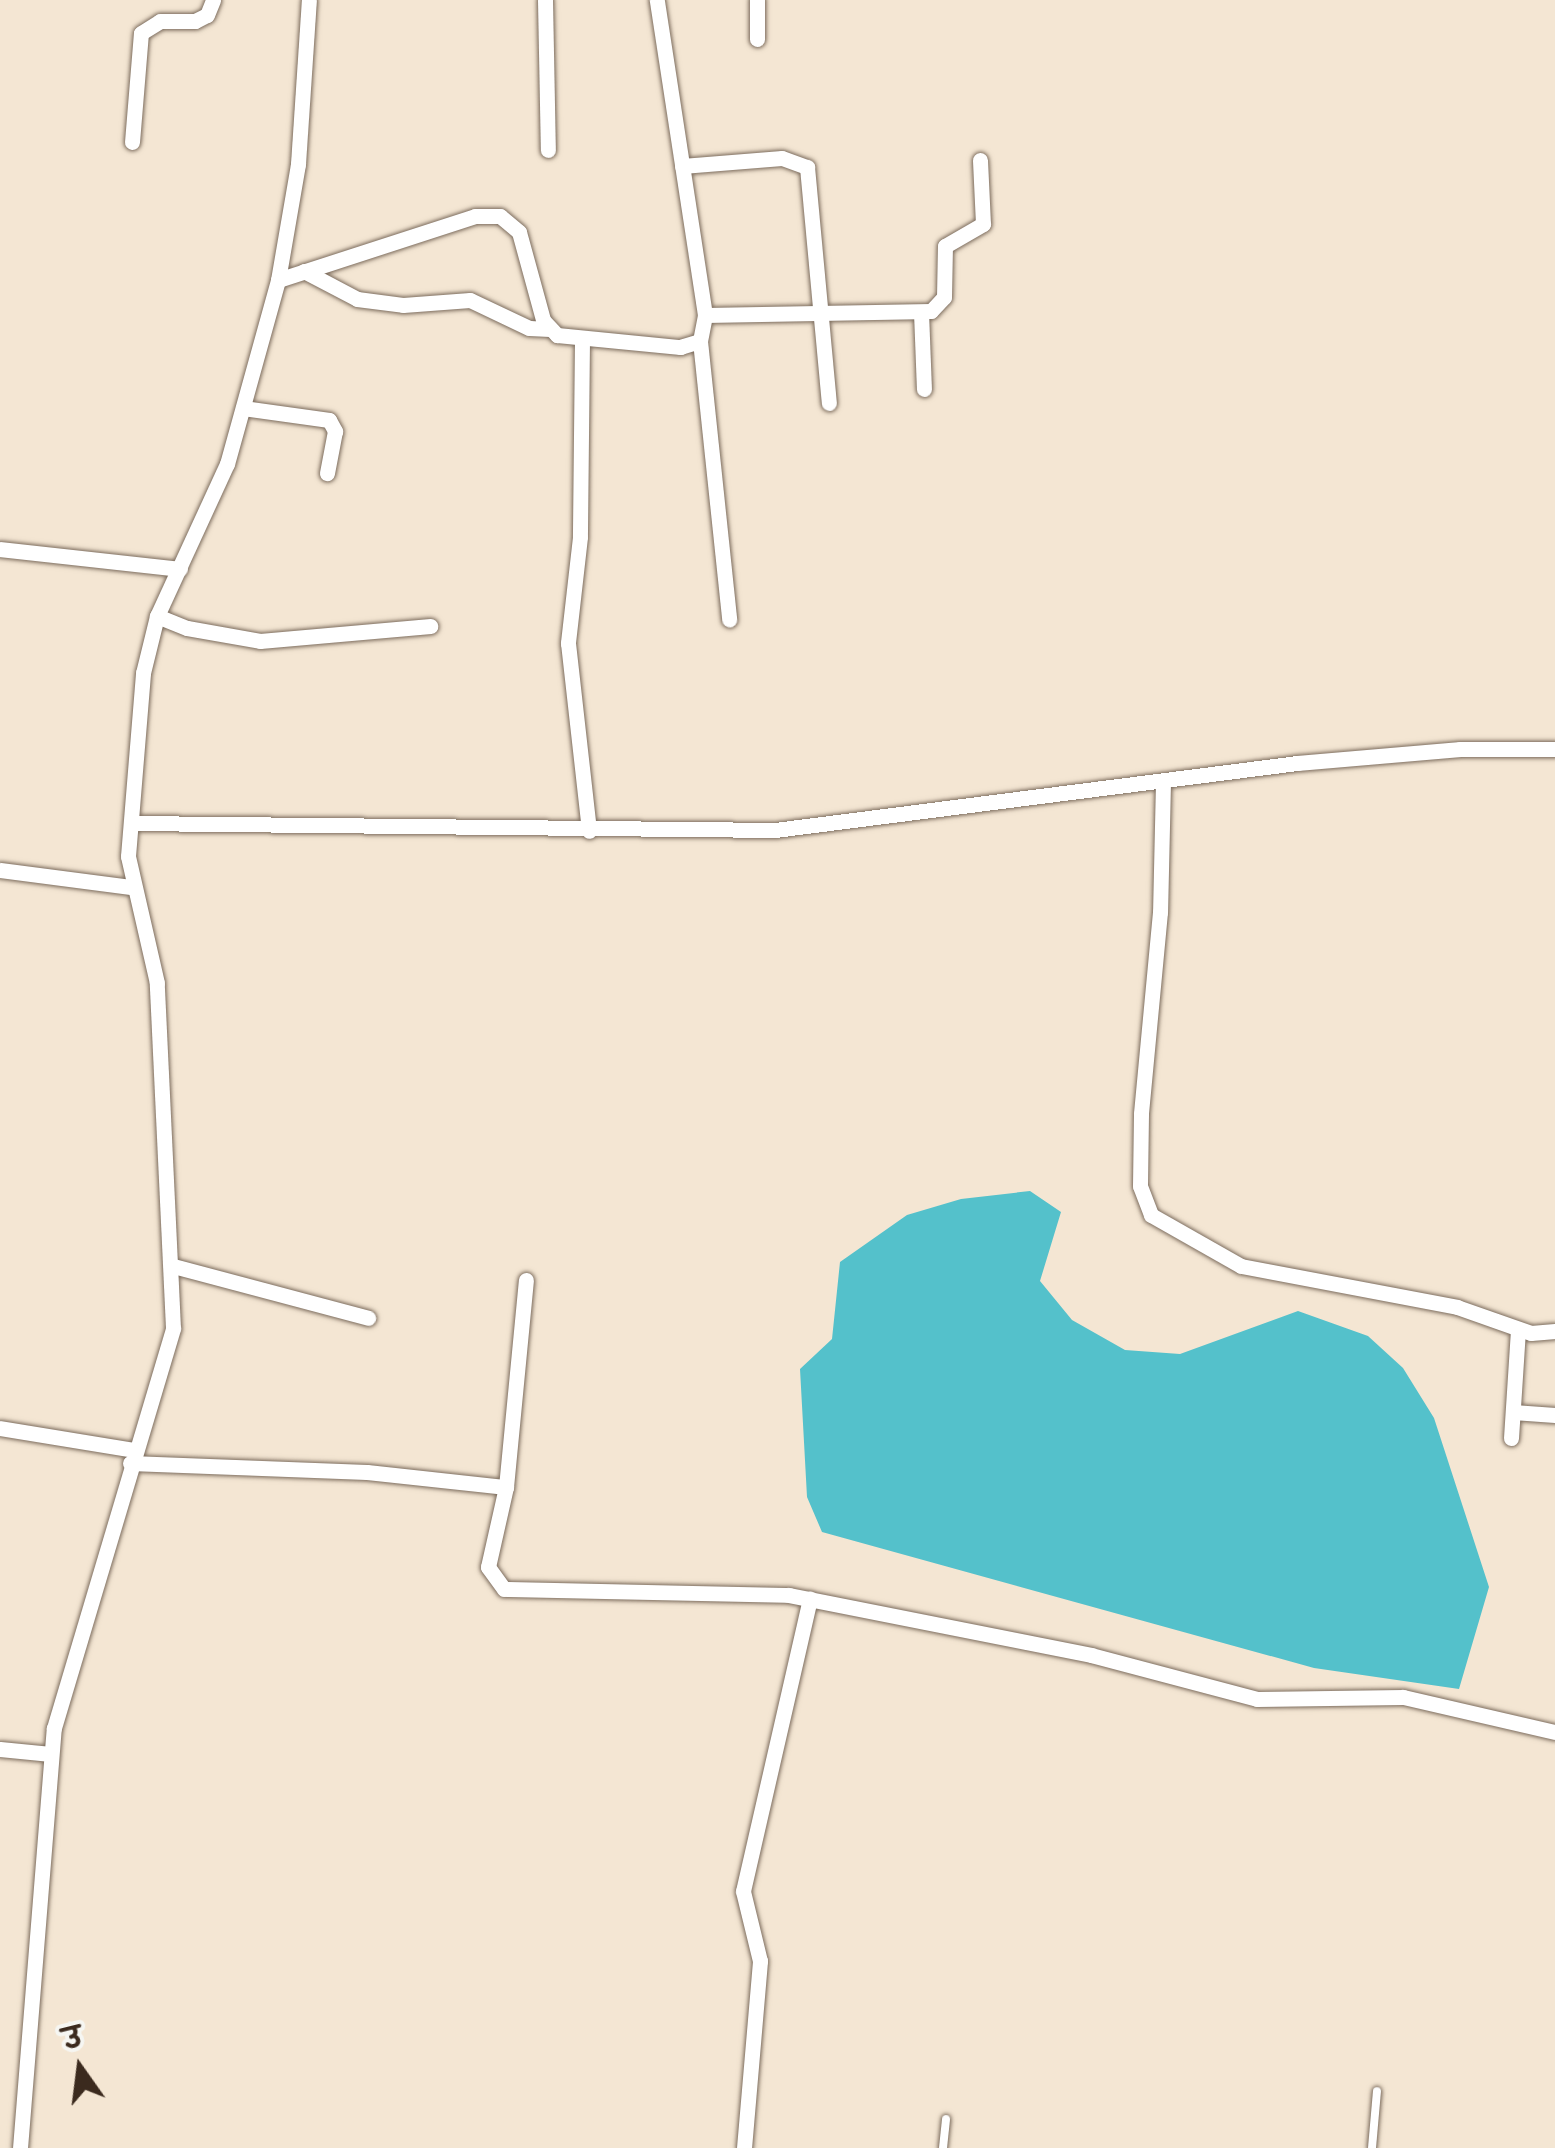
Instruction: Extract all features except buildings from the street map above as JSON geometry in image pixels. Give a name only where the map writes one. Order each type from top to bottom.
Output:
[{"type":"street","points":[[132,142],[141,33],[160,21],[195,21],[207,15],[213,0]]},
{"type":"street","points":[[20,2148],[51,1754],[70,1657],[132,1457],[165,1372],[174,1328],[157,983],[131,888],[131,823],[143,673],[157,616],[227,464],[278,280],[298,164],[309,0]]},
{"type":"street","points":[[544,0],[548,150]]},
{"type":"street","points":[[657,0],[705,315],[700,341],[729,619]]},
{"type":"street","points":[[757,0],[757,39]]},
{"type":"street","points":[[682,166],[782,158],[807,167],[825,314],[829,403]]},
{"type":"street","points":[[705,315],[921,312],[944,297],[945,246],[982,224],[980,160]]},
{"type":"street","points":[[278,280],[475,216],[500,216],[526,248],[550,329]]},
{"type":"street","points":[[304,271],[357,299],[403,305],[470,300],[529,328],[550,329],[582,340],[680,347],[700,341]]},
{"type":"street","points":[[921,312],[924,389]]},
{"type":"street","points":[[582,340],[580,537],[568,643],[589,831]]},
{"type":"street","points":[[243,408],[329,420],[334,431],[327,473]]},
{"type":"street","points":[[0,548],[180,569]]},
{"type":"street","points":[[157,616],[187,628],[260,641],[430,626]]},
{"type":"street","points":[[131,823],[589,831],[843,825],[1407,752],[1555,750]]},
{"type":"street","points":[[1164,782],[1160,912],[1141,1114],[1145,1207],[1160,1224],[1228,1262],[1457,1307],[1518,1328],[1555,1331]]},
{"type":"street","points":[[0,870],[131,888]]},
{"type":"street","points":[[172,1266],[368,1318]]},
{"type":"street","points":[[526,1280],[506,1488],[488,1567],[504,1589],[743,1590],[810,1599],[1091,1655],[1257,1700],[1403,1697],[1555,1732]]},
{"type":"street","points":[[1511,1438],[1518,1328]]},
{"type":"street","points":[[1513,1412],[1555,1415]]},
{"type":"street","points":[[0,1428],[132,1457],[367,1472],[506,1488]]},
{"type":"street","points":[[744,2148],[760,1961],[742,1891],[810,1599]]},
{"type":"street","points":[[0,1749],[51,1754]]},
{"type":"lane","points":[[1372,2148],[1377,2091]]},
{"type":"lane","points":[[943,2148],[946,2119]]},
{"type":"water","points":[[1030,1191],[1061,1212],[1040,1281],[1072,1320],[1125,1350],[1180,1354],[1298,1311],[1368,1336],[1403,1368],[1434,1418],[1489,1587],[1459,1689],[1314,1668],[822,1532],[807,1497],[800,1369],[832,1339],[840,1262],[907,1215],[961,1199]]}]
